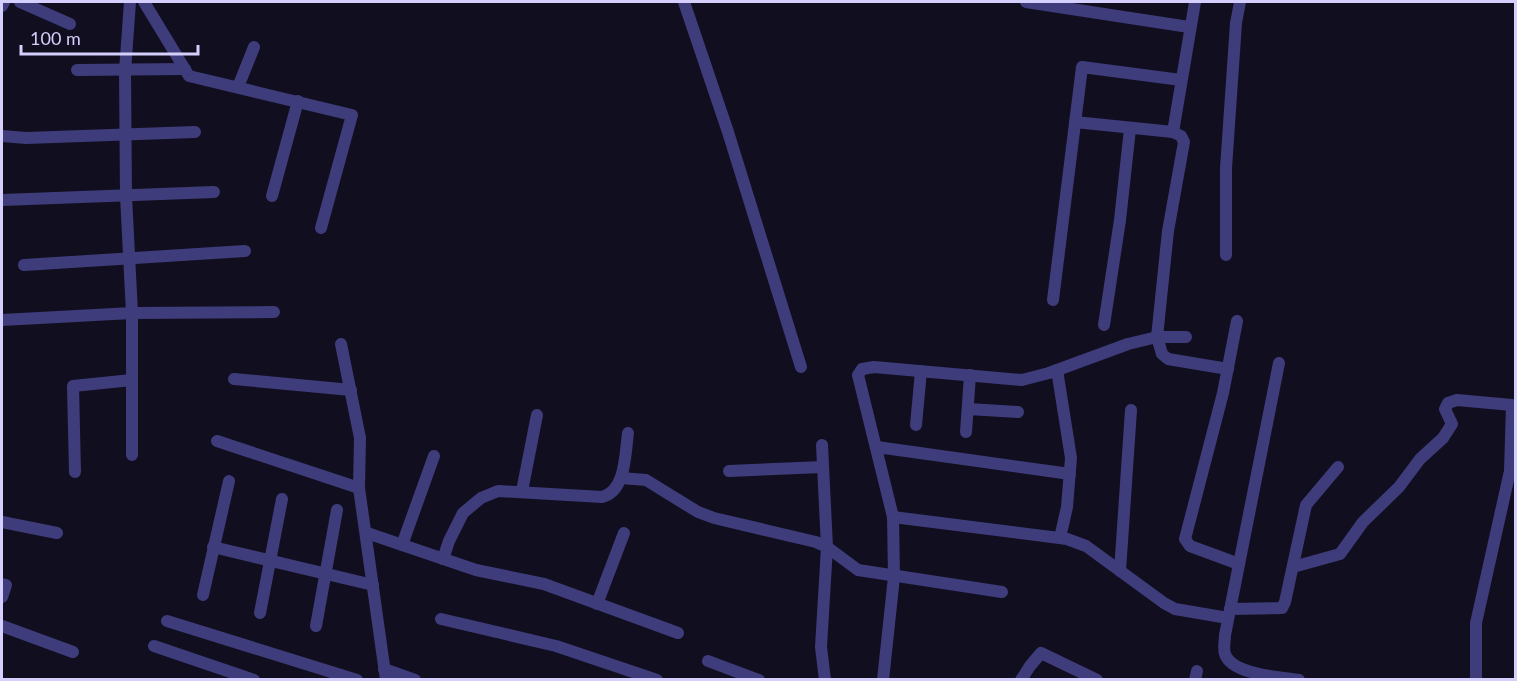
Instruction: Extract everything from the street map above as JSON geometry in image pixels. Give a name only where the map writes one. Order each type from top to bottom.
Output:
[{"type":"street","points":[[2,6],[4,2]]},
{"type":"street","points":[[20,2],[70,24]]},
{"type":"street","points":[[130,2],[125,70],[125,134],[132,313],[132,455]]},
{"type":"street","points":[[144,2],[189,76],[298,100],[352,115],[321,228]]},
{"type":"street","points":[[684,2],[728,132],[801,367]]},
{"type":"street","points":[[1026,2],[1189,27]]},
{"type":"street","points":[[1173,132],[1195,2]]},
{"type":"street","points":[[1226,255],[1226,168],[1236,23],[1240,2]]},
{"type":"street","points":[[238,87],[254,47]]},
{"type":"street","points":[[1053,300],[1082,67],[1181,80]]},
{"type":"street","points":[[76,70],[185,69]]},
{"type":"street","points":[[272,196],[298,100]]},
{"type":"street","points":[[1075,122],[1173,132],[1181,136],[1184,142],[1168,231],[1157,337],[1162,354],[1168,359],[1228,369]]},
{"type":"street","points":[[1104,325],[1120,220],[1130,129]]},
{"type":"street","points":[[2,136],[26,138],[195,132]]},
{"type":"street","points":[[2,200],[214,192]]},
{"type":"street","points":[[24,265],[245,251]]},
{"type":"street","points":[[2,320],[132,313],[274,312]]},
{"type":"street","points":[[1238,321],[1185,539],[1190,546],[1239,564]]},
{"type":"street","points":[[884,680],[894,577],[894,517],[858,375],[862,369],[874,367],[1022,380],[1128,344],[1157,337],[1186,337]]},
{"type":"street","points":[[341,344],[360,438],[359,488],[385,674],[415,680]]},
{"type":"street","points":[[1280,363],[1225,635],[1225,655],[1233,665],[1263,677],[1299,680]]},
{"type":"street","points":[[1057,370],[1071,458],[1067,507],[1060,538]]},
{"type":"street","points":[[916,425],[921,371]]},
{"type":"street","points":[[966,432],[970,375]]},
{"type":"street","points":[[234,379],[351,390]]},
{"type":"street","points":[[75,472],[73,386],[132,380]]},
{"type":"street","points":[[1293,567],[1340,554],[1363,522],[1399,487],[1420,459],[1443,438],[1452,424],[1445,409],[1448,403],[1453,400],[1512,405],[1513,467],[1476,623],[1476,680]]},
{"type":"street","points":[[968,409],[1018,412]]},
{"type":"street","points":[[1120,571],[1131,410]]},
{"type":"street","points":[[522,491],[537,416]]},
{"type":"street","points":[[443,559],[448,541],[463,513],[481,498],[498,491],[602,497],[610,495],[615,491],[621,478],[628,433]]},
{"type":"street","points":[[217,441],[359,488]]},
{"type":"street","points":[[822,445],[827,547],[821,646],[825,680]]},
{"type":"street","points":[[877,447],[1070,474]]},
{"type":"street","points":[[402,545],[434,456]]},
{"type":"street","points":[[729,471],[823,467]]},
{"type":"street","points":[[894,517],[1060,538],[1086,546],[1175,609],[1229,614],[1282,608],[1306,505],[1338,467]]},
{"type":"street","points":[[621,478],[646,480],[698,512],[714,518],[827,547],[858,570],[1002,591]]},
{"type":"street","points":[[203,595],[229,481]]},
{"type":"street","points":[[260,613],[282,498]]},
{"type":"street","points":[[316,626],[337,510]]},
{"type":"street","points":[[2,522],[57,533]]},
{"type":"street","points":[[367,533],[476,570],[544,585],[678,633]]},
{"type":"street","points":[[597,604],[624,533]]},
{"type":"street","points":[[213,547],[373,585]]},
{"type":"street","points":[[2,584],[6,585],[2,597]]},
{"type":"street","points":[[441,619],[556,646],[631,675],[657,680]]},
{"type":"street","points":[[167,621],[357,680]]},
{"type":"street","points":[[2,626],[73,652]]},
{"type":"street","points":[[154,646],[254,680]]},
{"type":"street","points":[[1021,680],[1041,653],[1097,680]]},
{"type":"street","points":[[708,661],[759,680]]}]
